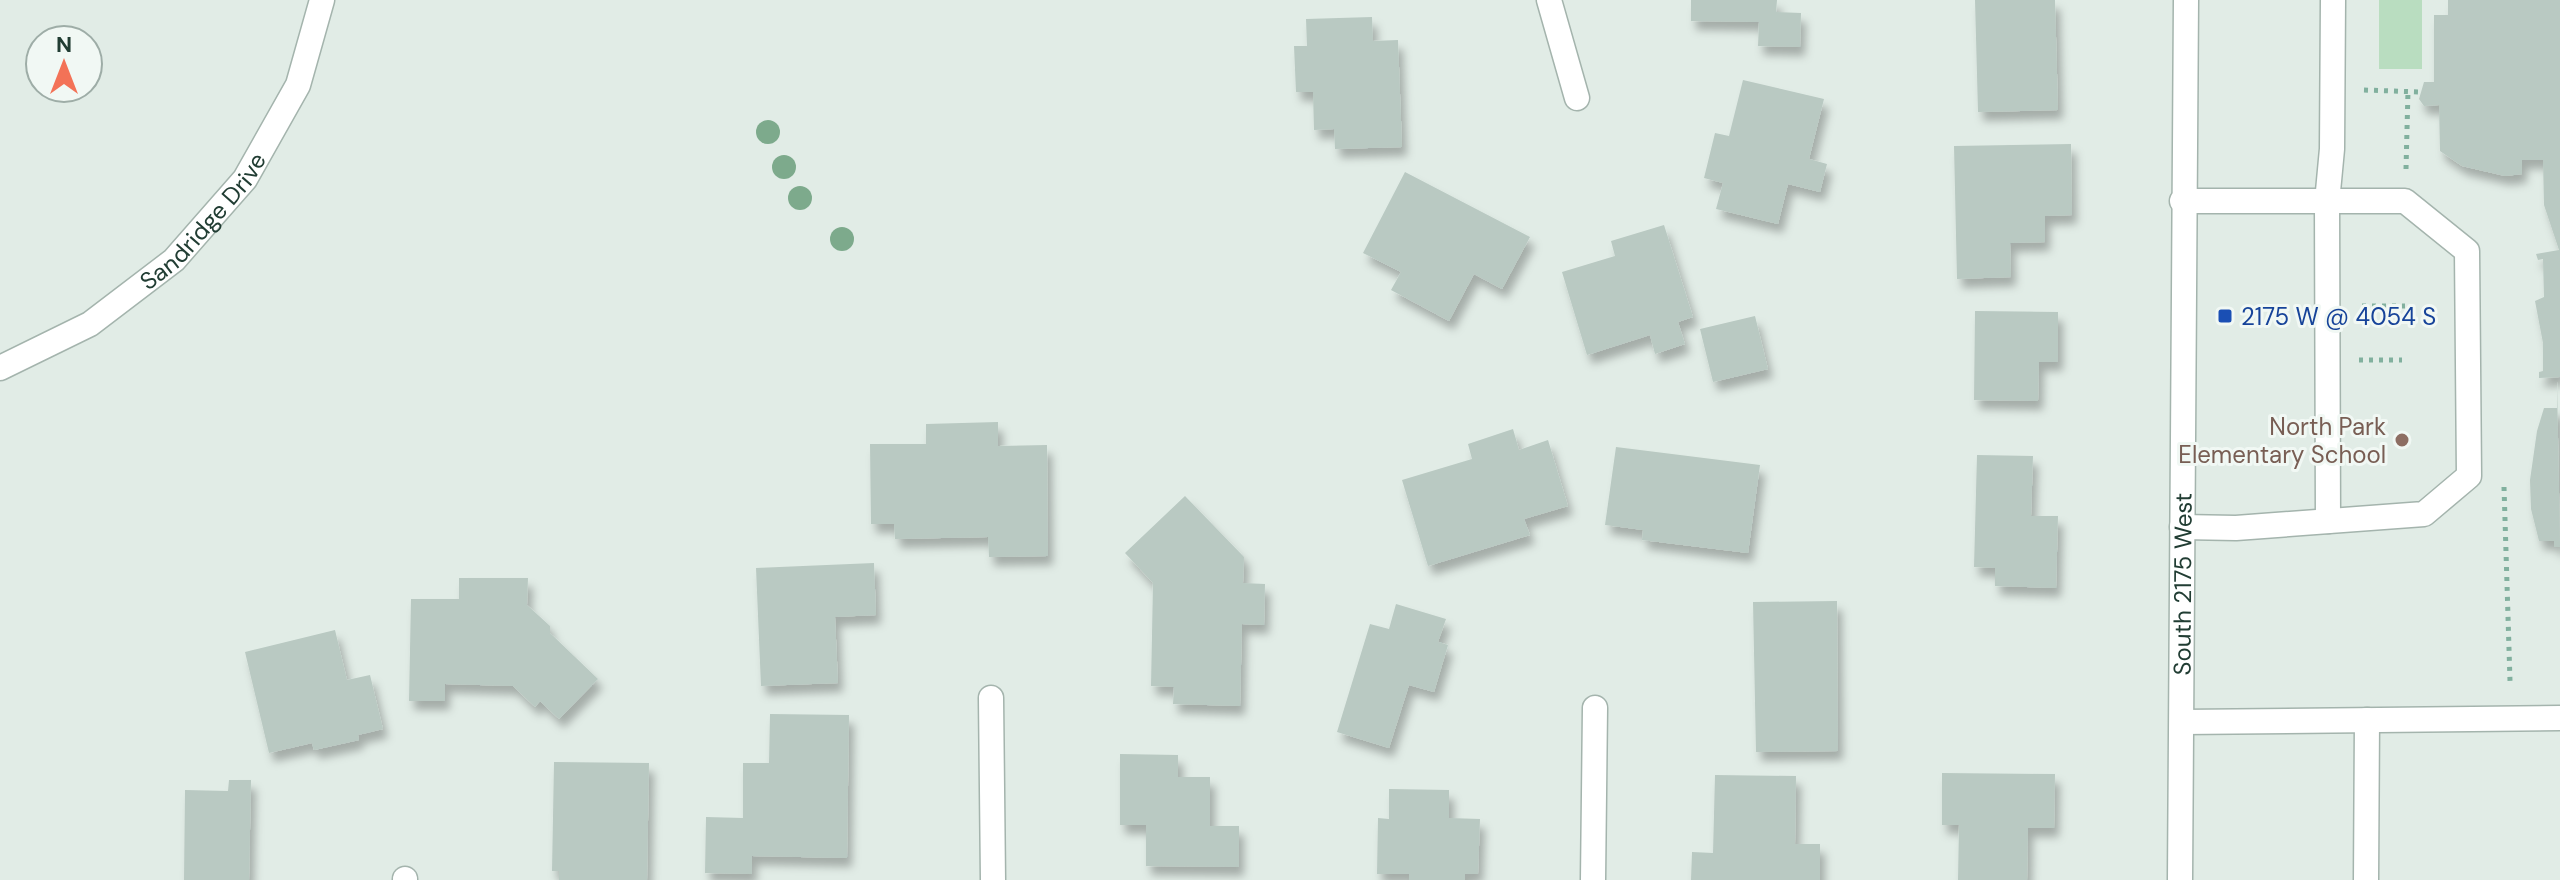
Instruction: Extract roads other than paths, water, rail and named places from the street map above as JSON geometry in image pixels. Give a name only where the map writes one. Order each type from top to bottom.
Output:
[{"type":"street","name":"Sandridge Drive","points":[[0,368],[90,324],[185,249],[245,179],[298,85],[322,0]]},
{"type":"street","points":[[1549,0],[1577,98]]},
{"type":"street","name":"South 2175 West","points":[[2180,880],[2182,201],[2186,0]]},
{"type":"street","points":[[2328,521],[2327,202],[2332,149],[2333,0]]},
{"type":"street","points":[[2182,201],[2405,201],[2467,251],[2469,476],[2424,514],[2236,528],[2182,527]]},
{"type":"street","points":[[991,698],[993,880]]},
{"type":"street","points":[[1593,880],[1595,708]]},
{"type":"street","points":[[2182,722],[2560,718]]},
{"type":"street","points":[[2366,880],[2367,720]]},
{"type":"place","name":"2175 W @ 4054 S","points":[[2225,316]]},
{"type":"place","name":"North Park Elementary School","points":[[2402,440]]}]
